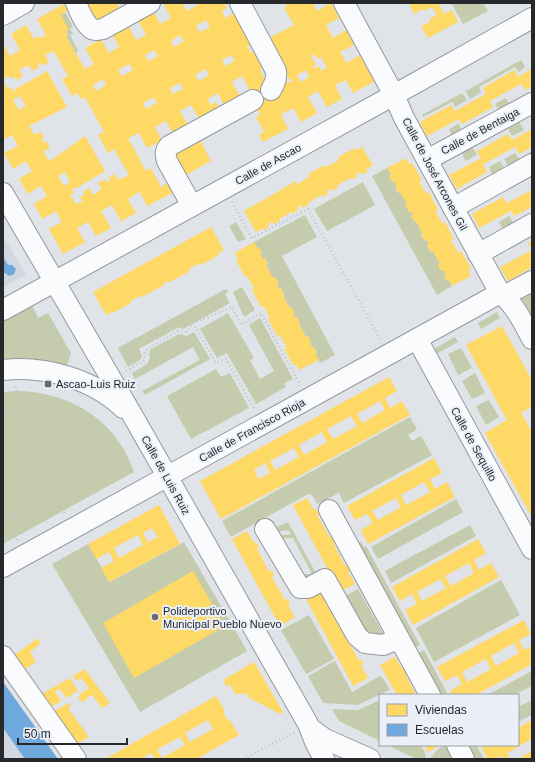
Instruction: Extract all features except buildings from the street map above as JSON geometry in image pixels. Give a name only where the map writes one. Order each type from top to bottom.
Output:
[{"type":"street","points":[[3,15],[24,3]]},
{"type":"street","points":[[76,3],[87,26],[96,30],[103,29],[150,3]]},
{"type":"street","points":[[240,3],[276,71],[277,77],[271,90]]},
{"type":"street","name":"Calle de José Arcones Gil","points":[[344,3],[394,95],[404,118],[478,254],[503,295],[512,305],[532,340]]},
{"type":"street","name":"Calle de Ascao","points":[[3,310],[531,21]]},
{"type":"street","points":[[192,206],[167,161],[166,150],[169,146],[253,100]]},
{"type":"street","name":"Calle de Bentaiga","points":[[427,160],[532,103]]},
{"type":"street","points":[[453,208],[532,164]]},
{"type":"street","name":"Calle de Luis Ruiz","points":[[3,193],[134,418],[309,726],[324,759]]},
{"type":"street","points":[[478,254],[532,224]]},
{"type":"street","name":"Calle de Francisco Rioja","points":[[3,567],[417,339],[532,280]]},
{"type":"street","name":"Calle de Sequillo","points":[[417,339],[532,549]]},
{"type":"street","points":[[9,370],[33,369],[76,379],[102,392],[117,402],[134,418]]},
{"type":"street","points":[[329,510],[429,694]]},
{"type":"street","points":[[265,529],[300,588],[308,588],[325,579],[356,636],[365,643],[383,645],[398,637]]},
{"type":"street","points":[[3,656],[76,759]]},
{"type":"street","points":[[309,726],[325,739],[370,759]]},
{"type":"street","points":[[458,746],[464,759]]},
{"type":"path","points":[[224,188],[252,238],[308,209],[370,323]]},
{"type":"path","points":[[111,379],[139,364],[144,360],[145,351],[178,331],[186,332],[193,323],[232,307],[241,325],[261,312],[308,399]]},
{"type":"path","points":[[193,323],[216,363],[226,359],[262,424]]},
{"type":"path","points":[[3,413],[20,410],[9,370]]},
{"type":"path","points":[[24,555],[12,528],[13,513],[16,508],[26,499],[42,496],[55,501],[73,528]]},
{"type":"path","points":[[3,513],[13,513]]},
{"type":"path","points":[[244,759],[309,726]]},
{"type":"shaded area","points":[[4,237],[26,275],[3,287],[3,238]]},
{"type":"shaded area","points":[[3,682],[58,759],[3,759]]},
{"type":"green space","points":[[451,3],[483,3],[488,11],[463,24]]},
{"type":"green space","points":[[66,13],[73,27],[70,29],[73,34],[70,35],[78,51],[76,53],[66,36],[68,35],[65,31],[68,30],[61,15]]},
{"type":"green space","points":[[521,60],[525,67],[519,72],[515,67],[479,87],[481,92],[470,99],[466,91]]},
{"type":"green space","points":[[462,93],[467,100],[455,107],[452,102],[423,117],[422,115]]},
{"type":"green space","points":[[506,98],[513,111],[455,142],[449,129],[458,124],[462,130],[499,110],[495,104]]},
{"type":"green space","points":[[515,115],[524,130],[512,136],[504,121]]},
{"type":"green space","points":[[468,140],[477,155],[466,161],[458,146]]},
{"type":"green space","points":[[532,151],[532,162],[512,173],[504,159],[515,153],[519,159]]},
{"type":"green space","points":[[500,161],[508,175],[469,197],[464,189],[492,174],[489,167]]},
{"type":"green space","points":[[387,168],[391,175],[389,176],[392,182],[394,182],[397,186],[395,187],[398,193],[400,192],[407,204],[409,212],[411,211],[413,215],[411,216],[414,222],[416,221],[423,234],[421,235],[425,241],[427,240],[429,244],[427,246],[431,252],[433,251],[440,263],[438,265],[441,271],[443,270],[446,274],[444,275],[447,281],[449,280],[452,286],[437,295],[372,176]]},
{"type":"green space","points":[[363,182],[375,205],[327,231],[314,209]]},
{"type":"green space","points":[[532,212],[532,222],[506,236],[499,222],[509,216],[513,222]]},
{"type":"green space","points":[[305,215],[317,237],[282,256],[335,355],[320,363],[315,354],[317,353],[314,347],[312,347],[309,343],[311,342],[308,336],[306,337],[297,317],[295,318],[281,288],[279,289],[275,277],[273,278],[266,265],[268,264],[265,258],[263,259],[260,255],[262,253],[254,242]]},
{"type":"green space","points":[[236,222],[246,239],[238,242],[229,226]]},
{"type":"green space","points":[[532,285],[532,312],[530,313],[518,292]]},
{"type":"green space","points":[[242,287],[255,310],[244,317],[233,292]]},
{"type":"green space","points":[[226,289],[228,292],[225,294],[230,303],[183,329],[179,327],[139,349],[142,356],[140,360],[128,367],[118,348]]},
{"type":"green space","points":[[32,305],[38,318],[48,313],[71,353],[66,368],[3,361],[3,321]]},
{"type":"green space","points":[[497,312],[500,318],[481,329],[478,323]]},
{"type":"green space","points":[[228,313],[254,358],[250,360],[260,379],[274,371],[249,325],[260,318],[293,379],[284,383],[286,387],[256,404],[227,353],[217,358],[200,329]]},
{"type":"green space","points":[[194,332],[210,359],[145,395],[142,391],[200,360],[193,347],[135,379],[132,373],[147,364],[150,358],[150,350],[179,334],[187,336]]},
{"type":"green space","points":[[455,337],[458,342],[434,355],[432,350]]},
{"type":"green space","points":[[461,348],[472,368],[458,375],[448,354]]},
{"type":"green space","points":[[216,369],[221,377],[230,373],[249,408],[191,439],[167,396]]},
{"type":"green space","points":[[475,373],[485,393],[472,399],[462,381]]},
{"type":"green space","points":[[3,392],[32,392],[63,399],[91,414],[104,424],[115,436],[134,472],[3,544]]},
{"type":"green space","points":[[489,400],[499,417],[486,425],[476,406]]},
{"type":"green space","points":[[410,417],[417,429],[408,435],[412,441],[421,436],[432,455],[344,503],[339,493],[317,504],[313,496],[308,494],[231,537],[222,521]]},
{"type":"green space","points":[[456,499],[463,512],[378,559],[371,547]]},
{"type":"green space","points":[[288,522],[318,577],[301,579],[300,574],[312,574],[293,538],[279,539],[279,536],[291,534],[288,530],[276,532],[274,528]]},
{"type":"green space","points":[[470,525],[476,536],[391,583],[385,571]]},
{"type":"green space","name":"Polideportivo Municipal Pueblo Nuevo","points":[[184,542],[247,651],[140,712],[52,564],[88,544],[110,582]]},
{"type":"green space","points":[[361,542],[364,547],[366,546],[420,645],[411,650],[357,545]]},
{"type":"green space","points":[[501,580],[520,615],[434,662],[416,628]]},
{"type":"green space","points":[[358,589],[384,635],[365,633],[343,597]]},
{"type":"green space","points":[[309,615],[334,659],[306,674],[281,630]]},
{"type":"green space","points":[[424,650],[447,694],[434,694],[414,655]]},
{"type":"green space","points":[[335,661],[352,692],[380,676],[389,690],[358,705],[323,703],[308,676]]},
{"type":"green space","points":[[532,671],[532,686],[516,694],[489,694]]},
{"type":"green space","points":[[379,700],[379,741],[339,721],[332,709],[358,710]]},
{"type":"green space","points":[[532,700],[532,715],[519,722],[519,706]]},
{"type":"green space","points":[[389,746],[421,746],[425,753],[425,759],[416,759]]},
{"type":"green space","points":[[448,746],[455,759],[430,759],[438,749]]},
{"type":"green space","points":[[464,746],[477,746],[484,759],[470,759]]},
{"type":"place","name":"Ascao-Luis Ruiz","points":[[48,384]]},
{"type":"place","name":"Polideportivo Municipal Pueblo Nuevo","points":[[155,617]]}]
